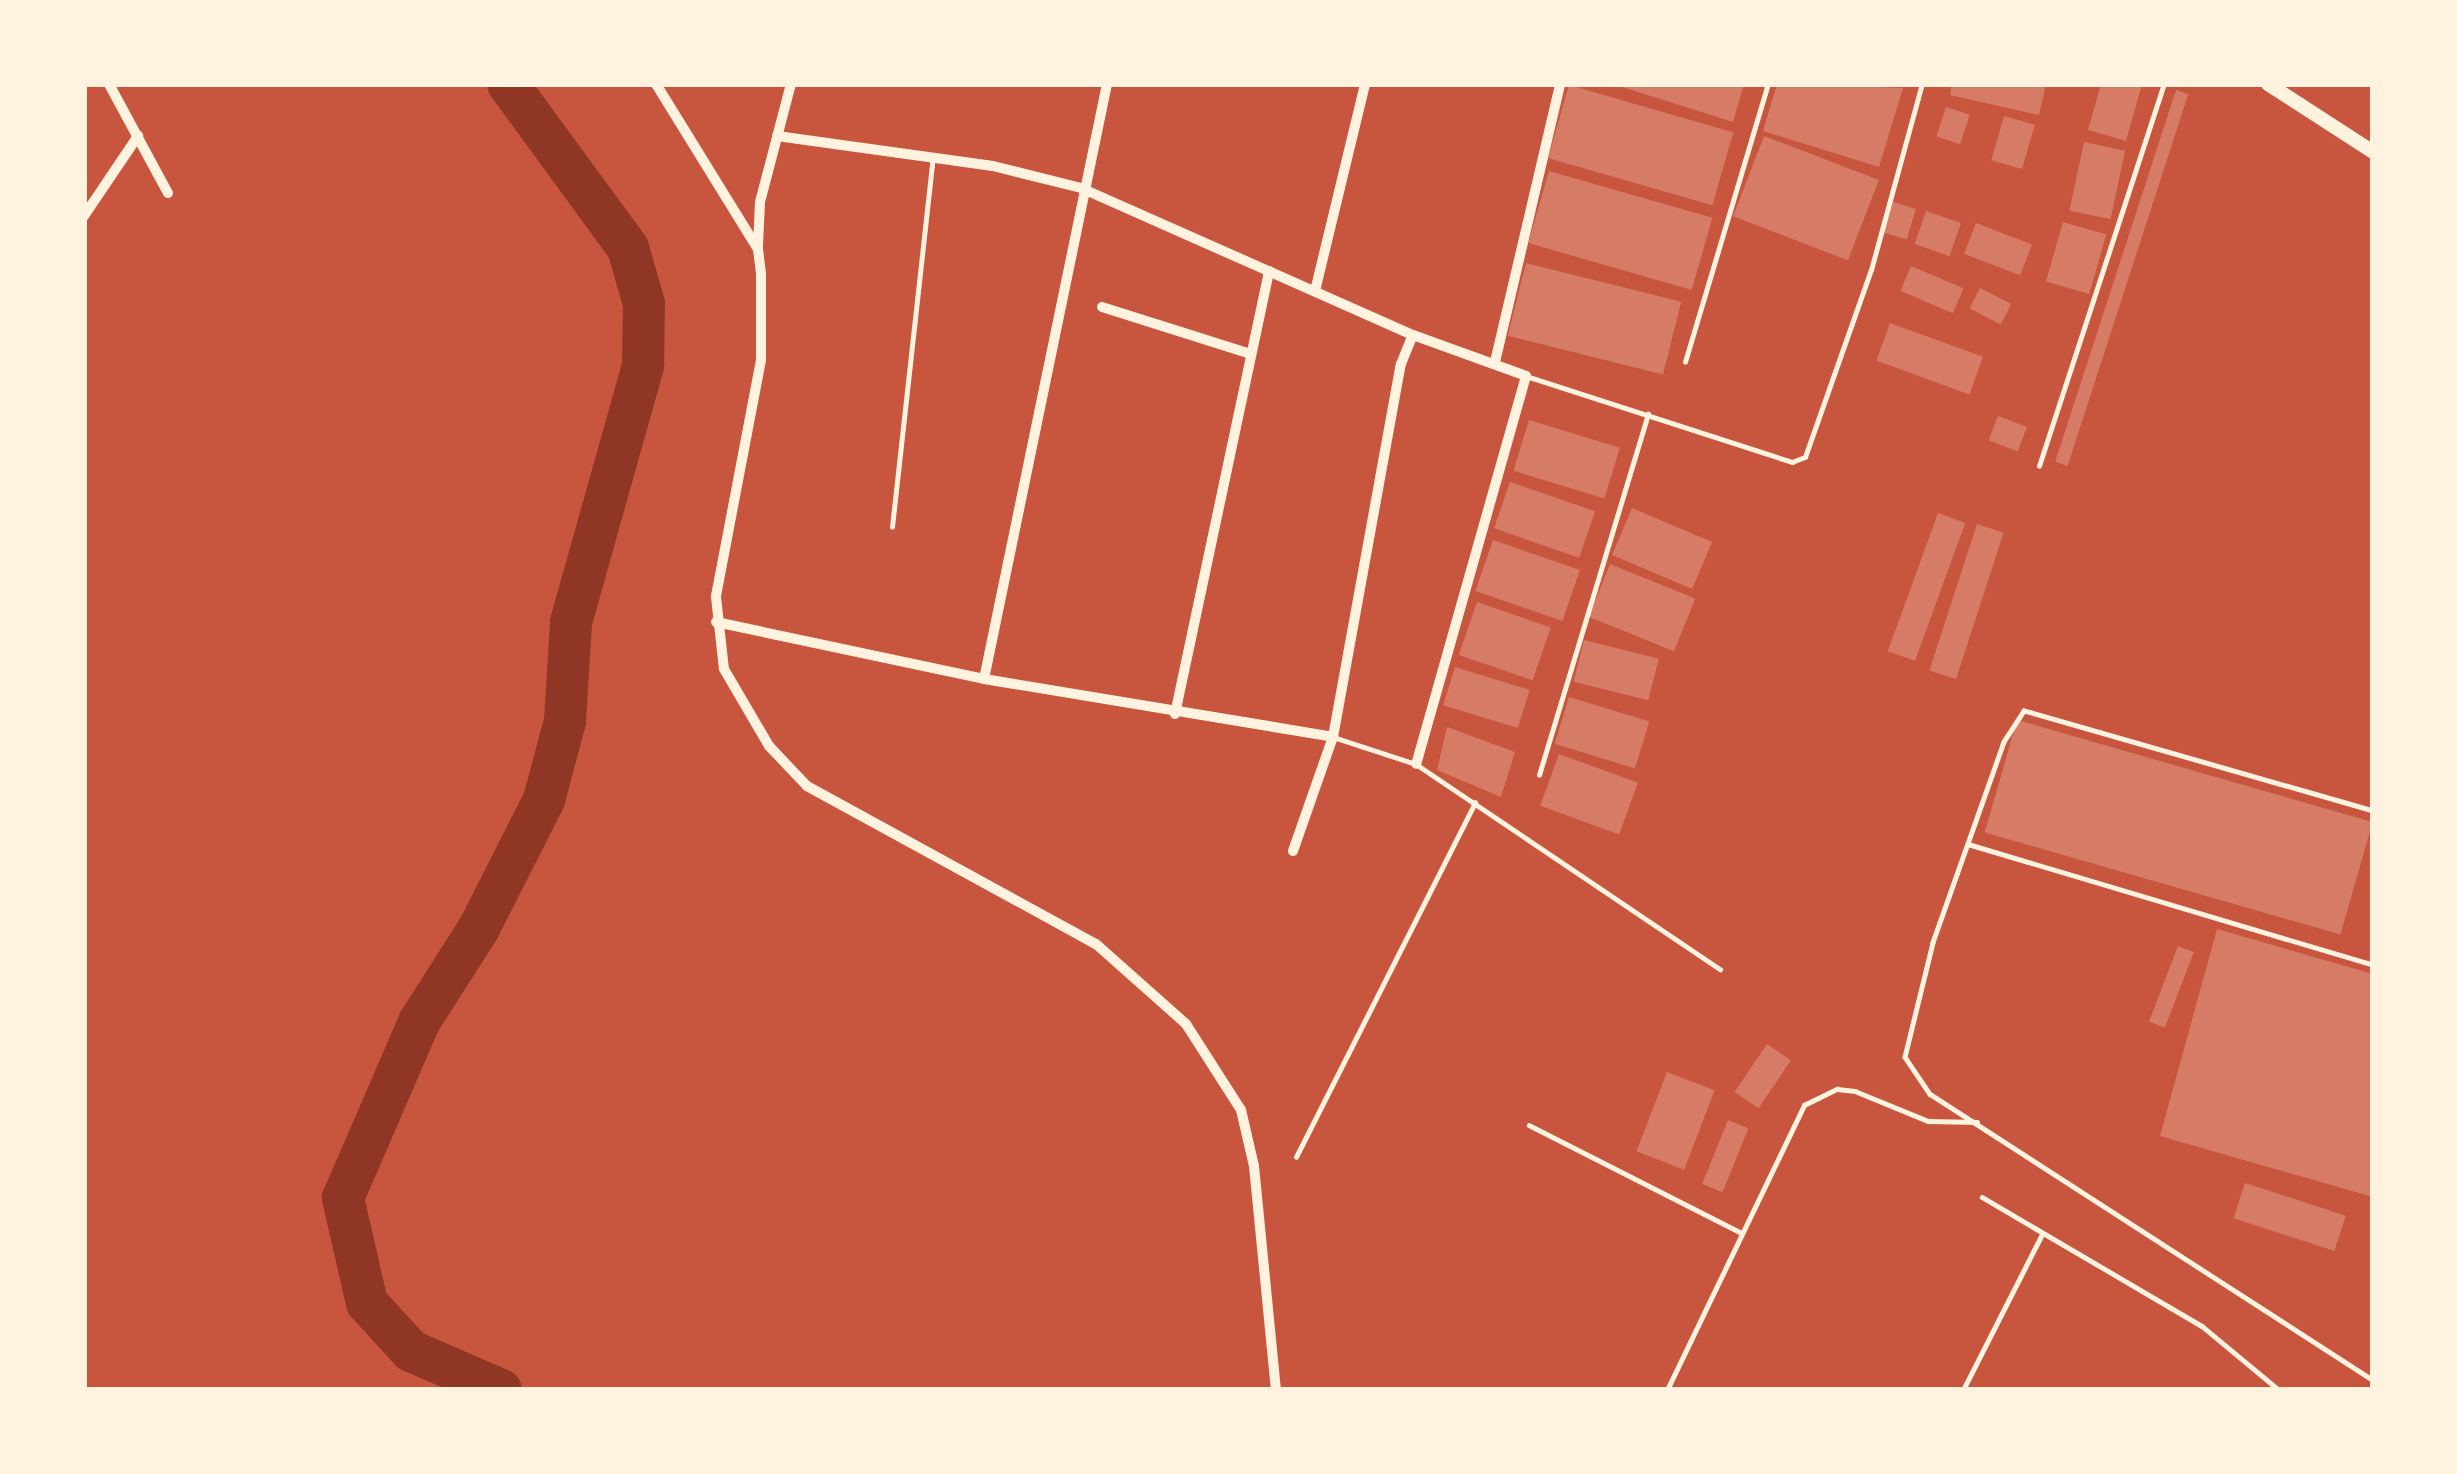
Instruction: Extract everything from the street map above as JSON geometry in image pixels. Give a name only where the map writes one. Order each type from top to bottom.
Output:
[{"type":"main road","points":[[2268,84],[2373,152]]},
{"type":"street","points":[[109,84],[168,193]]},
{"type":"street","points":[[656,84],[758,249]]},
{"type":"street","points":[[791,84],[758,249],[761,361],[716,622],[736,694],[769,746],[808,786],[1096,944],[1131,968],[1200,1042],[1241,1110],[1254,1166],[1276,1390]]},
{"type":"street","points":[[984,679],[1081,188],[1107,84]]},
{"type":"street","points":[[1315,291],[1365,84]]},
{"type":"street","points":[[1495,362],[1560,84]]},
{"type":"street","points":[[84,216],[138,136]]},
{"type":"street","points":[[777,136],[933,158],[1081,188],[1413,335],[1526,376],[1416,764]]},
{"type":"street","points":[[1175,714],[1269,271]]},
{"type":"street","points":[[1102,307],[1251,354]]},
{"type":"street","points":[[1293,851],[1333,736],[1401,364],[1413,335]]},
{"type":"street","points":[[716,622],[984,679],[1175,714],[1333,736]]},
{"type":"lane","points":[[1685,362],[1768,84]]},
{"type":"lane","points":[[1526,376],[1792,462],[1805,457],[1870,270],[1922,84]]},
{"type":"lane","points":[[2039,466],[2164,84]]},
{"type":"lane","points":[[892,527],[933,158]]},
{"type":"lane","points":[[1539,776],[1648,414]]},
{"type":"lane","points":[[2373,811],[2034,709],[2016,717],[1968,844],[1905,1057],[1930,1094],[2373,1380]]},
{"type":"lane","points":[[1333,736],[1416,764],[1720,969]]},
{"type":"lane","points":[[1297,1157],[1475,803]]},
{"type":"lane","points":[[1968,844],[2373,965]]},
{"type":"lane","points":[[1667,1390],[1787,1130],[1824,1093],[1855,1091],[1928,1121],[1977,1122]]},
{"type":"lane","points":[[1528,1125],[1740,1232]]},
{"type":"lane","points":[[1982,1197],[2202,1326],[2279,1390]]},
{"type":"lane","points":[[1963,1390],[2042,1234]]},
{"type":"building","points":[[1613,84],[1744,84],[1733,122]]},
{"type":"building","points":[[1777,84],[1903,88],[1879,167],[1763,131]]},
{"type":"building","points":[[1952,84],[2046,84],[2039,115],[1950,95]]},
{"type":"building","points":[[2101,84],[2142,84],[2126,141],[2088,130]]},
{"type":"building","points":[[1569,85],[1733,132],[1712,205],[1548,158]]},
{"type":"building","points":[[2176,90],[2188,94],[2068,466],[2055,462]]},
{"type":"building","points":[[1946,107],[1970,115],[1960,144],[1936,136]]},
{"type":"building","points":[[2004,116],[2035,125],[2022,169],[1991,160]]},
{"type":"building","points":[[1764,136],[1879,180],[1848,260],[1733,216]]},
{"type":"building","points":[[2084,142],[2125,151],[2111,219],[2069,210]]},
{"type":"building","points":[[1549,171],[1712,218],[1692,290],[1528,243]]},
{"type":"building","points":[[1893,202],[1916,209],[1907,240],[1884,233]]},
{"type":"building","points":[[1926,211],[1961,223],[1950,256],[1915,244]]},
{"type":"building","points":[[2063,222],[2106,234],[2089,294],[2046,282]]},
{"type":"building","points":[[1976,223],[2032,245],[2020,275],[1964,254]]},
{"type":"building","points":[[1526,263],[1681,302],[1663,374],[1508,336]]},
{"type":"building","points":[[1911,266],[1963,288],[1953,313],[1900,291]]},
{"type":"building","points":[[1980,288],[2011,304],[2001,324],[1970,308]]},
{"type":"building","points":[[1890,323],[1983,357],[1969,394],[1876,361]]},
{"type":"building","points":[[1998,416],[2027,427],[2018,451],[1989,440]]},
{"type":"building","points":[[1529,420],[1620,448],[1604,498],[1514,471]]},
{"type":"building","points":[[1510,482],[1595,511],[1579,558],[1494,528]]},
{"type":"building","points":[[1632,508],[1712,542],[1692,589],[1612,555]]},
{"type":"building","points":[[1938,513],[1965,523],[1915,661],[1888,651]]},
{"type":"building","points":[[1977,524],[2004,533],[1956,679],[1929,670]]},
{"type":"building","points":[[1493,540],[1580,570],[1562,621],[1475,591]]},
{"type":"building","points":[[1610,564],[1695,598],[1674,651],[1589,617]]},
{"type":"building","points":[[1477,602],[1551,627],[1533,680],[1459,655]]},
{"type":"building","points":[[1584,640],[1659,659],[1648,700],[1574,682]]},
{"type":"building","points":[[1455,667],[1530,690],[1518,728],[1443,705]]},
{"type":"building","points":[[1569,697],[1649,722],[1635,768],[1555,744]]},
{"type":"building","points":[[2017,720],[2373,822],[2340,934],[1985,832]]},
{"type":"building","points":[[1447,727],[1515,752],[1501,797],[1437,770]]},
{"type":"building","points":[[1559,754],[1638,783],[1619,834],[1540,806]]},
{"type":"building","points":[[2217,929],[2373,974],[2373,1197],[2160,1136]]},
{"type":"building","points":[[2178,946],[2194,952],[2165,1028],[2149,1022]]},
{"type":"building","points":[[1767,1044],[1791,1060],[1759,1108],[1735,1092]]},
{"type":"building","points":[[1667,1072],[1715,1090],[1684,1170],[1637,1151]]},
{"type":"building","points":[[1728,1120],[1748,1128],[1723,1192],[1702,1184]]},
{"type":"building","points":[[2245,1183],[2346,1216],[2334,1251],[2234,1218]]},
{"type":"waterway","points":[[501,1390],[411,1351],[367,1303],[343,1198],[419,1022],[479,928],[544,800],[565,721],[571,622],[643,365],[644,304],[628,248],[508,84]]}]
